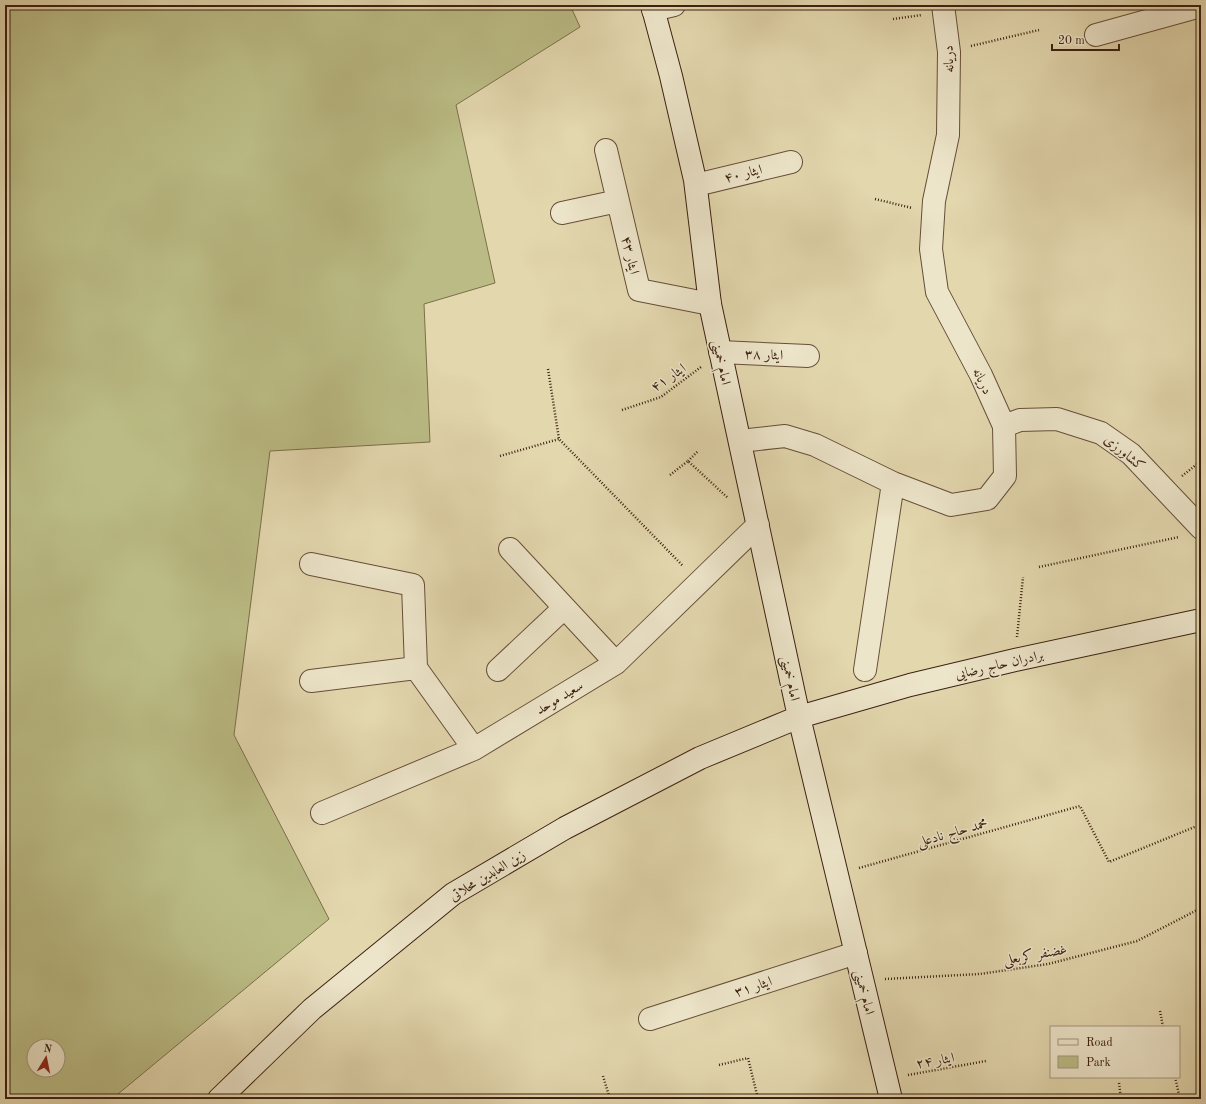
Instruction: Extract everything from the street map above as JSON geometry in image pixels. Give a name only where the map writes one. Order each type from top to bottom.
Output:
[{"type":"street","points":[[653,7],[674,5]]},
{"type":"street","points":[[1096,35],[1201,6]]},
{"type":"street","name":"امام خمینی","points":[[653,7],[671,76],[696,185],[710,304],[799,717],[889,1094]]},
{"type":"street","name":"دریانه","points":[[740,441],[785,436],[815,445],[847,462],[874,472],[893,483],[951,505],[987,499],[1005,476],[1004,426],[981,375],[937,292],[931,250],[934,201],[948,135],[949,52],[943,8]]},
{"type":"street","name":"ایثار ۴۳","points":[[606,150],[640,290],[710,304]]},
{"type":"street","name":"ایثار ۴۰","points":[[696,185],[791,162]]},
{"type":"street","points":[[562,213],[618,201]]},
{"type":"street","name":"ایثار ۳۸","points":[[720,352],[808,356]]},
{"type":"street","name":"کشاورزی","points":[[1004,426],[1020,420],[1057,419],[1101,433],[1131,454],[1163,485],[1193,532]]},
{"type":"street","points":[[865,670],[893,483]]},
{"type":"street","name":"سعید موحد","points":[[322,813],[474,749],[616,663],[758,525]]},
{"type":"street","points":[[510,549],[616,663]]},
{"type":"street","points":[[311,564],[412,585],[416,668],[474,749]]},
{"type":"street","points":[[498,670],[564,608]]},
{"type":"street","name":"برادران حاج رضایی","points":[[799,717],[910,685],[1015,660],[1201,620]]},
{"type":"street","points":[[311,681],[416,668]]},
{"type":"street","name":"زین العابدین محلاتی","points":[[219,1099],[312,1009],[453,894],[565,828],[700,758],[799,717]]},
{"type":"street","name":"ایثار ۳۱","points":[[650,1019],[856,953]]},
{"type":"path","points":[[893,19],[943,8]]},
{"type":"path","points":[[949,52],[1039,30]]},
{"type":"path","points":[[875,199],[933,214]]},
{"type":"path","name":"ایثار ۴۱","points":[[622,410],[661,397],[720,352]]},
{"type":"path","points":[[548,369],[559,439],[699,582]]},
{"type":"path","points":[[500,456],[559,439]]},
{"type":"path","points":[[670,475],[698,451]]},
{"type":"path","points":[[688,461],[729,498]]},
{"type":"path","points":[[1039,567],[1193,532]]},
{"type":"path","points":[[1015,660],[1023,577]]},
{"type":"path","name":"محمد حاج نادعلی","points":[[837,874],[1080,806],[1109,862],[1197,826],[1201,835]]},
{"type":"path","name":"غضنفر کربعلی","points":[[862,980],[980,974],[1048,964],[1137,941],[1201,908]]},
{"type":"path","points":[[1160,1011],[1163,1026]]},
{"type":"path","points":[[719,1065],[748,1058],[758,1099]]},
{"type":"path","name":"ایثار ۲۴","points":[[889,1094],[986,1061]]},
{"type":"path","points":[[603,1076],[610,1099]]},
{"type":"path","points":[[1175,1078],[1180,1099]]},
{"type":"path","points":[[1119,1083],[1121,1099]]},
{"type":"green space","points":[[5,5],[570,5],[580,27],[456,105],[495,283],[424,304],[430,442],[270,451],[234,735],[329,919],[112,1099],[5,1099]]}]
